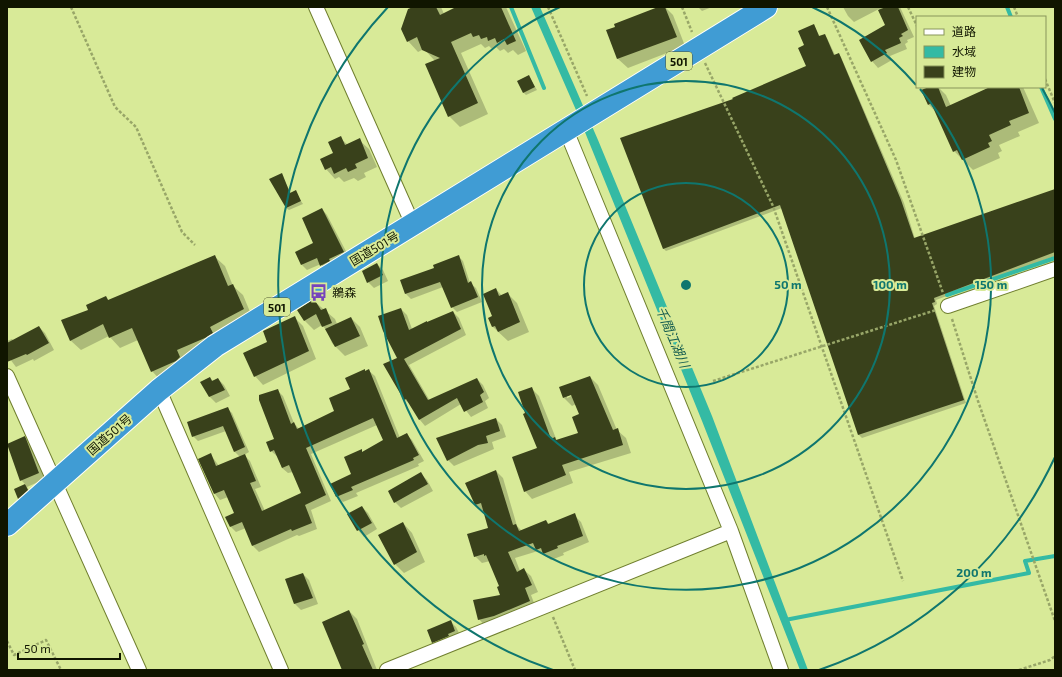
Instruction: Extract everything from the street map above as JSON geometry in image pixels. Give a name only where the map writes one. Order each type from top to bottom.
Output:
[{"type":"highway","name":"国道501号","points":[[7,525],[159,390],[215,346],[766,7]]},
{"type":"street","points":[[316,7],[413,225]]},
{"type":"street","points":[[581,120],[781,670]]},
{"type":"street","points":[[948,306],[1055,269]]},
{"type":"street","points":[[7,376],[139,670]]},
{"type":"street","points":[[159,390],[281,670]]},
{"type":"street","points":[[387,670],[731,532]]},
{"type":"path","points":[[71,7],[115,107],[136,127],[182,232],[195,245]]},
{"type":"path","points":[[548,7],[581,120]]},
{"type":"path","points":[[682,7],[699,49],[773,206],[823,346],[903,581]]},
{"type":"path","points":[[908,7],[916,24]]},
{"type":"path","points":[[1046,81],[1055,103]]},
{"type":"path","points":[[713,381],[948,306]]},
{"type":"path","points":[[548,605],[575,670]]},
{"type":"path","points":[[7,641],[14,655],[46,640],[61,670]]},
{"type":"path","points":[[1019,670],[1050,660],[1055,656]]},
{"type":"water","name":"千間江湖川","points":[[531,7],[540,7],[598,140],[712,416],[808,670],[800,670],[702,421],[576,110]]},
{"type":"building","points":[[413,7],[436,7],[440,15],[456,7],[501,7],[516,41],[507,45],[504,39],[497,43],[495,38],[488,41],[487,37],[481,39],[479,35],[473,37],[471,33],[451,42],[478,103],[448,117],[425,64],[440,58],[422,50],[417,37],[407,42],[401,29],[408,9]]},
{"type":"building","points":[[658,7],[665,7],[677,37],[617,59],[606,30],[615,27],[614,24]]},
{"type":"building","points":[[886,7],[898,7],[908,30],[901,34],[903,36],[899,38],[901,43],[885,50],[887,53],[871,62],[859,40],[885,25],[878,10]]},
{"type":"building","points":[[814,24],[819,36],[825,34],[834,55],[839,53],[901,200],[914,238],[1055,189],[1055,252],[934,298],[935,302],[932,303],[964,400],[858,435],[780,205],[663,249],[620,138],[733,99],[732,98],[806,66],[798,48],[804,45],[798,31]]},
{"type":"building","points":[[529,75],[535,87],[523,93],[517,81]]},
{"type":"building","points":[[926,88],[938,88],[946,107],[988,88],[1019,88],[1029,113],[1009,121],[1011,125],[989,135],[992,141],[988,143],[990,147],[962,160],[957,150],[953,152],[931,103],[928,105],[921,90]]},
{"type":"building","points":[[341,136],[345,145],[360,138],[368,158],[355,164],[357,168],[348,172],[346,168],[334,174],[331,167],[325,170],[320,159],[333,153],[328,142]]},
{"type":"building","points":[[282,173],[290,193],[296,190],[301,201],[286,208],[269,179]]},
{"type":"building","points":[[322,208],[344,252],[329,259],[330,261],[320,266],[317,258],[301,265],[295,252],[313,243],[302,218]]},
{"type":"building","points":[[215,255],[228,286],[233,284],[244,309],[210,327],[213,333],[205,338],[177,350],[180,357],[176,361],[151,372],[132,328],[109,338],[103,324],[70,341],[61,320],[88,310],[86,305],[106,296],[108,300]]},
{"type":"building","points":[[459,255],[468,283],[471,281],[478,297],[451,308],[440,282],[405,294],[400,280],[434,268],[433,265]]},
{"type":"building","points":[[377,263],[383,275],[367,283],[362,271]]},
{"type":"building","points":[[496,288],[499,296],[508,292],[520,322],[498,332],[495,326],[492,327],[488,318],[492,316],[483,294]]},
{"type":"building","points":[[314,299],[321,310],[326,308],[332,323],[322,327],[316,314],[304,321],[297,310]]},
{"type":"building","points":[[401,308],[409,330],[453,311],[461,329],[404,359],[428,400],[477,378],[484,392],[480,395],[483,402],[464,412],[457,398],[419,420],[406,399],[404,400],[383,364],[397,358],[383,331],[378,316]]},
{"type":"building","points":[[295,316],[309,351],[254,377],[243,353],[267,342],[263,331]]},
{"type":"building","points":[[351,317],[360,336],[335,347],[325,329]]},
{"type":"building","points":[[39,326],[49,343],[27,355],[26,354],[7,362],[7,343]]},
{"type":"building","points":[[365,369],[365,371],[369,369],[397,438],[407,433],[419,455],[413,458],[414,460],[351,487],[353,490],[336,497],[330,484],[351,474],[344,457],[362,449],[362,452],[383,440],[373,418],[306,448],[326,495],[305,505],[312,523],[292,531],[291,529],[252,546],[242,522],[230,527],[225,517],[234,513],[224,490],[214,494],[198,459],[211,453],[216,466],[245,454],[256,481],[250,483],[262,511],[301,493],[289,465],[282,468],[274,450],[270,452],[266,442],[274,439],[259,400],[259,395],[278,389],[291,424],[294,422],[297,429],[334,411],[329,398],[350,389],[345,378]]},
{"type":"building","points":[[590,376],[613,430],[618,428],[623,445],[562,465],[566,475],[524,492],[512,457],[537,448],[523,414],[525,413],[518,392],[532,387],[551,439],[555,437],[556,440],[578,433],[572,417],[579,414],[571,395],[563,398],[559,387]]},
{"type":"building","points":[[210,377],[212,381],[218,378],[225,390],[209,397],[200,382]]},
{"type":"building","points":[[228,407],[245,447],[234,452],[223,426],[192,437],[187,422]]},
{"type":"building","points":[[496,418],[500,431],[486,436],[488,443],[478,445],[447,461],[436,438]]},
{"type":"building","points":[[25,436],[39,473],[20,481],[7,444]]},
{"type":"building","points":[[496,470],[513,525],[516,524],[519,531],[546,520],[548,524],[575,513],[583,536],[557,546],[558,548],[543,554],[541,548],[536,550],[533,543],[508,552],[517,572],[524,568],[532,585],[525,588],[530,601],[494,616],[478,620],[473,600],[500,595],[497,587],[499,586],[486,555],[484,556],[484,554],[474,557],[467,534],[488,528],[481,503],[475,505],[465,483]]},
{"type":"building","points":[[421,472],[428,484],[394,503],[388,491]]},
{"type":"building","points":[[25,484],[28,490],[18,499],[14,489]]},
{"type":"building","points":[[362,506],[372,523],[357,531],[347,514]]},
{"type":"building","points":[[403,522],[417,552],[394,565],[378,535]]},
{"type":"building","points":[[303,573],[313,598],[294,604],[285,579]]},
{"type":"building","points":[[349,610],[364,644],[362,645],[373,670],[342,670],[322,622]]},
{"type":"building","points":[[451,620],[455,631],[448,634],[449,636],[432,643],[427,630]]},
{"type":"waterway","points":[[511,7],[544,88]]},
{"type":"waterway","points":[[1007,7],[1011,16]]},
{"type":"waterway","points":[[1041,88],[1055,119]]},
{"type":"waterway","points":[[947,295],[1055,258]]},
{"type":"waterway","points":[[785,620],[1029,573],[1025,561],[1055,556]]},
{"type":"place","name":"鵜森","points":[[319,292]]}]
